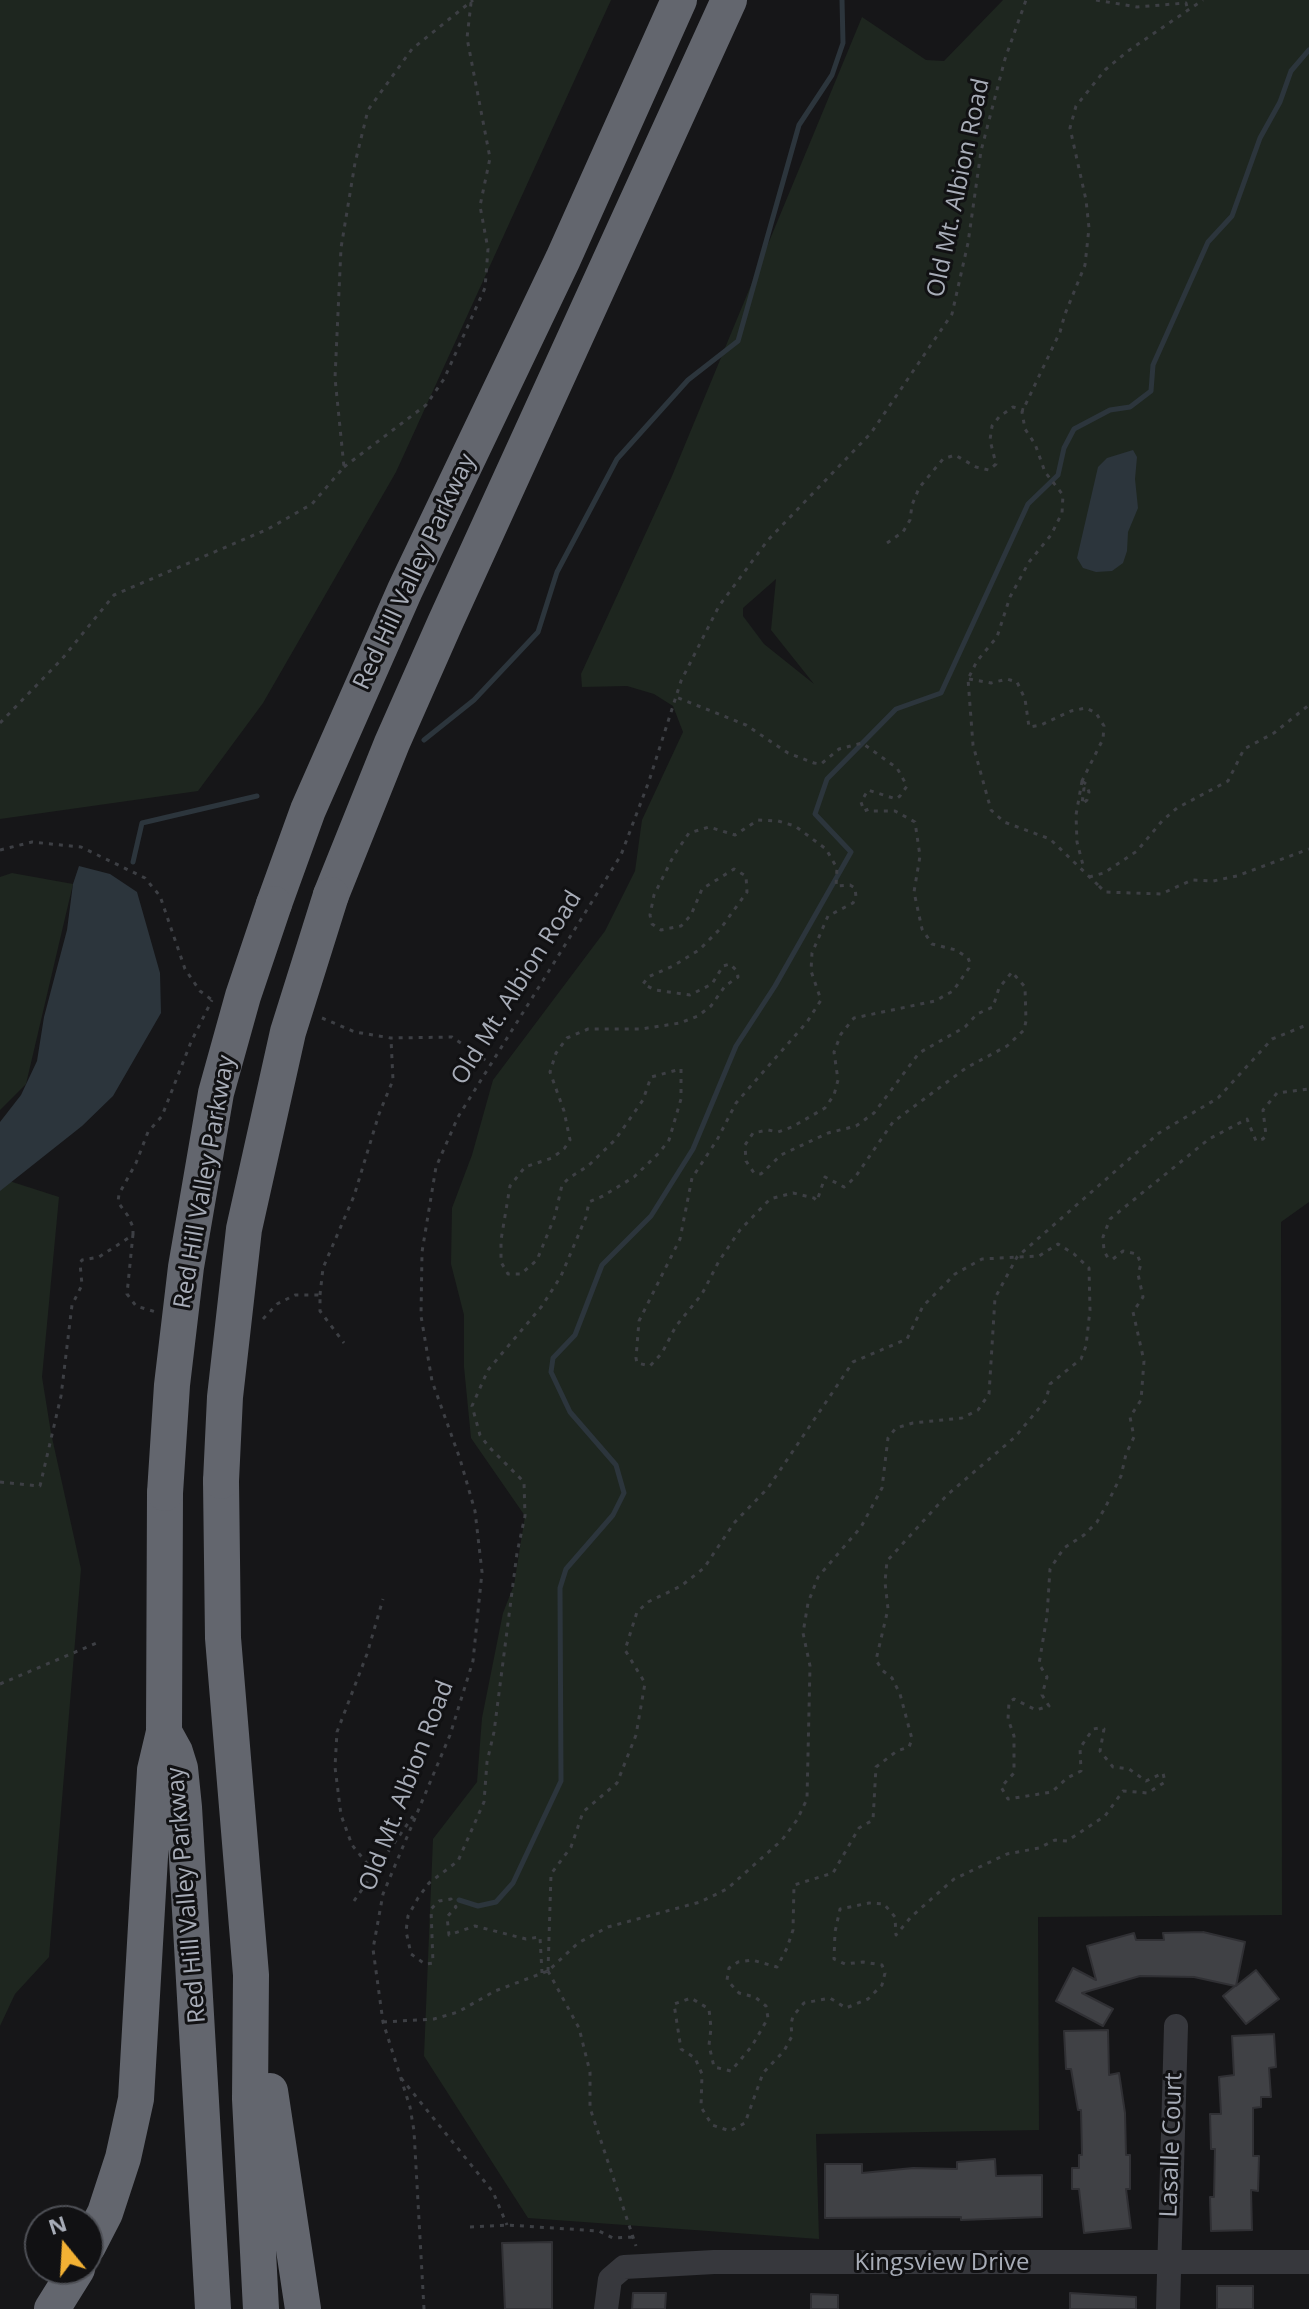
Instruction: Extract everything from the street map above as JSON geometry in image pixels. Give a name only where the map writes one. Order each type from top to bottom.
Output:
[{"type":"highway","name":"Red Hill Valley Parkway","points":[[213,2309],[184,1807],[180,1768],[164,1732],[165,1493],[172,1385],[186,1267],[216,1093],[243,996],[308,810],[405,590],[563,259],[679,0]]},
{"type":"highway","name":"Red Hill Valley Parkway","points":[[261,2309],[250,2099],[251,1975],[223,1638],[221,1481],[225,1397],[244,1229],[288,1032],[331,895],[392,743],[445,623],[729,0]]},
{"type":"highway","points":[[104,2215],[123,2158],[136,2099],[155,1770],[164,1732]]},
{"type":"highway","points":[[251,1975],[303,2309]]},
{"type":"highway","points":[[52,2309],[67,2285]]},
{"type":"street","name":"Lasalle Court","points":[[1168,2309],[1176,2026]]},
{"type":"street","name":"Kingsview Drive","points":[[606,2309],[610,2279],[624,2267],[714,2262],[1309,2262]]},
{"type":"path","name":"Old Mt. Albion Road","points":[[424,2309],[414,2131],[410,2107],[383,2022],[373,1949],[383,1894],[450,1735],[473,1661],[482,1572],[475,1511],[432,1381],[421,1316],[422,1252],[436,1167],[458,1117],[621,855],[681,681],[719,606],[768,540],[871,433],[952,314],[968,243],[981,151],[1005,59],[1026,0]]},
{"type":"path","points":[[1096,0],[1137,7],[1186,3],[1188,11]]},
{"type":"path","points":[[1098,885],[1050,839],[1004,822],[991,810],[973,745],[968,679],[977,661],[997,637],[1010,597],[1029,562],[1051,535],[1062,513],[1063,495],[1045,472],[1035,444],[1025,429],[1022,412],[1060,332],[1085,265],[1089,228],[1086,200],[1070,128],[1076,106],[1105,70],[1203,0]]},
{"type":"path","points":[[472,1],[476,6]]},
{"type":"path","points":[[344,467],[335,378],[341,248],[355,163],[368,110],[412,49],[472,1]]},
{"type":"path","points":[[0,723],[62,659],[114,595],[268,529],[312,504],[344,467],[426,405],[444,379],[485,288],[488,249],[480,206],[490,158],[467,38],[472,1]]},
{"type":"path","points":[[887,543],[903,532],[910,520],[919,488],[943,459],[955,455],[976,467],[989,470],[996,464],[990,440],[992,426],[1013,407],[1024,410]]},
{"type":"path","points":[[968,679],[991,683],[1007,679],[1017,682],[1025,699],[1029,727],[1041,725],[1071,711],[1086,708],[1096,713],[1104,726],[1103,739],[1082,781],[1076,815],[1077,842],[1085,873],[1105,892],[1161,894],[1192,880],[1213,881],[1237,876],[1309,849]]},
{"type":"path","points":[[542,1973],[540,1937],[526,1939],[475,1926],[449,1935],[447,1917],[456,1907],[451,1899],[439,1901],[431,1909],[433,1963],[425,1964],[411,1954],[406,1931],[408,1916],[429,1883],[458,1861],[484,1802],[487,1762],[493,1739],[517,1553],[525,1516],[524,1482],[480,1435],[472,1406],[488,1370],[542,1306],[561,1276],[586,1217],[589,1202],[634,1177],[659,1153],[669,1140],[681,1099],[681,1069],[651,1077],[643,1100],[615,1140],[562,1185],[555,1216],[537,1260],[521,1274],[508,1274],[501,1262],[501,1240],[510,1186],[525,1167],[552,1158],[570,1140],[564,1111],[550,1072],[556,1053],[567,1038],[588,1029],[641,1029],[680,1023],[698,1016],[711,1006],[725,986],[738,977],[730,964],[723,966],[712,984],[690,995],[655,990],[643,984],[648,977],[699,950],[721,928],[747,892],[746,876],[734,869],[702,889],[691,915],[681,926],[661,930],[652,924],[650,915],[654,895],[689,833],[709,827],[735,835],[758,820],[795,826],[826,849],[837,868],[836,886],[850,885],[855,888],[853,903],[828,916],[812,953],[811,971],[821,1000],[807,1022],[736,1103],[692,1178],[680,1239],[639,1321],[637,1363],[650,1366],[702,1294],[740,1230],[770,1199],[793,1193],[817,1201],[825,1177],[844,1187],[893,1122],[966,1068],[1007,1046],[1024,1030],[1026,1021],[1025,987],[1012,972],[999,988],[993,1007],[977,1014],[965,1027],[919,1053],[874,1113],[856,1126],[828,1133],[787,1151],[774,1159],[761,1174],[754,1173],[746,1161],[745,1145],[753,1133],[778,1132],[792,1127],[825,1108],[834,1095],[838,1080],[834,1052],[841,1034],[854,1018],[935,1001],[953,991],[970,963],[956,950],[932,944],[922,929],[914,892],[920,856],[915,822],[895,811],[864,811],[861,802],[868,790],[896,799],[900,796],[907,786],[897,768],[862,743],[839,749],[821,764],[814,763],[788,753],[746,725],[676,697]]},
{"type":"path","points":[[1089,877],[1104,873],[1137,851],[1177,808],[1228,781],[1244,749],[1274,733],[1309,705]]},
{"type":"path","points":[[1082,781],[1089,792],[1082,804],[1084,788],[1082,781]]},
{"type":"path","points":[[0,1482],[40,1486],[61,1396],[72,1305],[82,1285],[80,1263],[99,1257],[133,1235],[133,1227],[118,1202],[119,1194],[148,1132],[162,1116],[191,1042],[212,1000]]},
{"type":"path","points":[[383,2022],[434,2019],[458,2012],[495,1991],[548,1971],[578,1943],[608,1927],[700,1902],[727,1889],[782,1840],[807,1799],[810,1666],[803,1633],[808,1603],[818,1577],[861,1527],[882,1488],[888,1438],[896,1428],[962,1418],[978,1410],[989,1394],[995,1301],[1017,1257],[1159,1133],[1218,1098],[1272,1039],[1309,1024]]},
{"type":"path","points":[[320,1295],[323,1268],[354,1196],[379,1114],[393,1080],[391,1038]]},
{"type":"path","points":[[643,2266],[590,2108],[590,2072],[579,2028],[548,1971],[551,1874],[571,1847],[583,1812],[617,1783],[636,1735],[645,1683],[625,1650],[637,1612],[648,1602],[681,1586],[704,1568],[734,1523],[768,1488],[853,1362],[907,1339],[923,1306],[955,1274],[982,1259],[1039,1256],[1058,1244],[1089,1268],[1090,1310],[1086,1346],[1081,1359],[1050,1384],[1046,1400],[1015,1437],[947,1495],[887,1561],[885,1582],[888,1609],[876,1660],[892,1678],[900,1694],[912,1739],[909,1747],[897,1751],[876,1767],[873,1820],[859,1828],[833,1873],[794,1885],[793,1930],[777,1967],[752,1960],[738,1962],[729,1968],[727,1980],[739,1993],[755,1997],[766,2006],[768,2018],[752,2046],[731,2071],[714,2067],[709,2045],[709,2009],[691,1998],[674,2004],[681,2049],[695,2058],[702,2074],[701,2107],[712,2125],[730,2131],[745,2123],[763,2073],[784,2051],[792,2036],[793,2016],[804,2003],[830,1998],[846,2008],[868,1999],[882,1985],[885,1973],[882,1965],[863,1962],[845,1964],[834,1959],[840,1909],[869,1903],[884,1904],[895,1917],[896,1935],[917,1910],[954,1879],[1007,1854],[1039,1848],[1055,1840],[1067,1841],[1105,1816],[1123,1791],[1148,1793],[1165,1782],[1163,1773],[1146,1781],[1129,1769],[1113,1767],[1100,1751],[1104,1729],[1099,1728],[1093,1729],[1080,1748],[1081,1771],[1067,1778],[1052,1792],[1008,1799],[1001,1787],[1014,1773],[1014,1736],[1008,1719],[1009,1702],[1014,1699],[1036,1710],[1049,1706],[1042,1695],[1047,1677],[1039,1664],[1047,1616],[1050,1569],[1064,1548],[1084,1535],[1102,1514],[1121,1476],[1134,1437],[1130,1417],[1141,1400],[1144,1361],[1133,1312],[1143,1297],[1138,1274],[1141,1264],[1137,1254],[1123,1251],[1113,1259],[1108,1258],[1103,1237],[1110,1219],[1209,1139],[1247,1119],[1256,1141],[1263,1139],[1266,1135],[1263,1110],[1277,1093],[1309,1089]]},
{"type":"path","points":[[374,1872],[352,1845],[341,1815],[335,1767],[337,1732],[367,1654],[383,1599]]},
{"type":"path","points":[[0,1684],[99,1642]]},
{"type":"path","points":[[354,1901],[417,1810]]},
{"type":"path","points":[[398,2075],[493,2192],[507,2225]]},
{"type":"path","points":[[470,2227],[507,2225],[599,2231],[613,2238],[633,2237]]},
{"type":"shaded area","points":[[0,0],[611,0],[396,472],[263,703],[198,791],[0,819]]},
{"type":"shaded area","points":[[1003,0],[1309,0],[1309,1202],[1281,1222],[1282,1915],[1038,1917],[1039,2130],[816,2134],[819,2239],[528,2218],[424,2056],[433,1839],[477,1782],[482,1718],[503,1613],[514,1585],[525,1516],[471,1438],[464,1367],[464,1315],[451,1264],[452,1208],[472,1155],[493,1080],[605,931],[635,871],[642,820],[683,732],[673,706],[654,694],[627,686],[582,687],[581,674],[672,476],[862,17],[926,60],[944,61]],"holes":[[[776,579],[771,630],[814,684],[764,644],[743,616],[743,608]]]},
{"type":"shaded area","points":[[1133,450],[1137,457],[1135,479],[1138,508],[1128,532],[1123,563],[1112,571],[1096,572],[1083,568],[1077,558],[1098,467],[1107,458]]},
{"type":"shaded area","points":[[79,866],[110,874],[137,892],[160,973],[161,1013],[113,1096],[82,1126],[0,1191],[0,1122],[21,1095],[37,1061],[44,1017],[67,930],[73,884]]},
{"type":"shaded area","points":[[12,873],[73,884],[26,1084],[0,1110],[0,877]]},
{"type":"shaded area","points":[[0,1178],[59,1197],[42,1377],[81,1569],[49,1957],[15,1994],[0,2026]]},
{"type":"building","points":[[1203,1932],[1245,1942],[1236,1986],[1256,1970],[1279,1999],[1246,2024],[1223,1996],[1235,1986],[1194,1977],[1140,1976],[1082,1993],[1113,2009],[1103,2026],[1056,2001],[1073,1968],[1096,1980],[1087,1946],[1134,1933],[1136,1940],[1164,1940],[1163,1933]]},
{"type":"building","points":[[1108,2030],[1109,2075],[1119,2073],[1125,2113],[1126,2155],[1130,2155],[1130,2189],[1126,2189],[1131,2228],[1084,2233],[1079,2189],[1072,2189],[1072,2168],[1079,2168],[1079,2155],[1082,2155],[1081,2110],[1078,2110],[1071,2069],[1066,2069],[1064,2031]]},
{"type":"building","points":[[1274,2034],[1276,2067],[1269,2068],[1271,2097],[1261,2097],[1261,2107],[1253,2108],[1253,2156],[1259,2156],[1258,2191],[1251,2190],[1252,2230],[1211,2231],[1210,2197],[1214,2197],[1215,2149],[1211,2149],[1210,2114],[1221,2114],[1219,2077],[1234,2075],[1232,2036]]},
{"type":"building","points":[[995,2159],[996,2176],[1042,2175],[1042,2217],[961,2220],[961,2217],[825,2218],[825,2164],[862,2164],[862,2173],[913,2168],[957,2169],[957,2162]]},
{"type":"building","points":[[552,2242],[552,2309],[505,2309],[502,2243]]},
{"type":"building","points":[[1217,2286],[1253,2286],[1253,2309],[1217,2309]]},
{"type":"building","points":[[633,2293],[666,2293],[665,2309],[632,2309]]},
{"type":"building","points":[[1070,2293],[1136,2297],[1136,2309],[1070,2309]]},
{"type":"building","points":[[811,2294],[838,2295],[838,2309],[811,2309]]},
{"type":"waterway","points":[[424,740],[474,700],[538,632],[557,572],[617,459],[688,380],[738,341],[799,125],[832,75],[843,43],[842,0]]},
{"type":"waterway","points":[[459,1900],[478,1906],[496,1902],[513,1883],[561,1781],[560,1588],[566,1569],[613,1515],[624,1493],[616,1465],[570,1412],[551,1372],[553,1358],[575,1335],[602,1265],[651,1216],[693,1149],[736,1046],[775,986],[851,852],[815,814],[827,779],[896,709],[941,693],[1028,504],[1058,475],[1064,448],[1074,429],[1110,410],[1130,407],[1151,391],[1153,365],[1208,242],[1232,216],[1260,138],[1280,102],[1291,71],[1309,50]]},
{"type":"waterway","points":[[133,862],[142,823],[257,796]]}]
